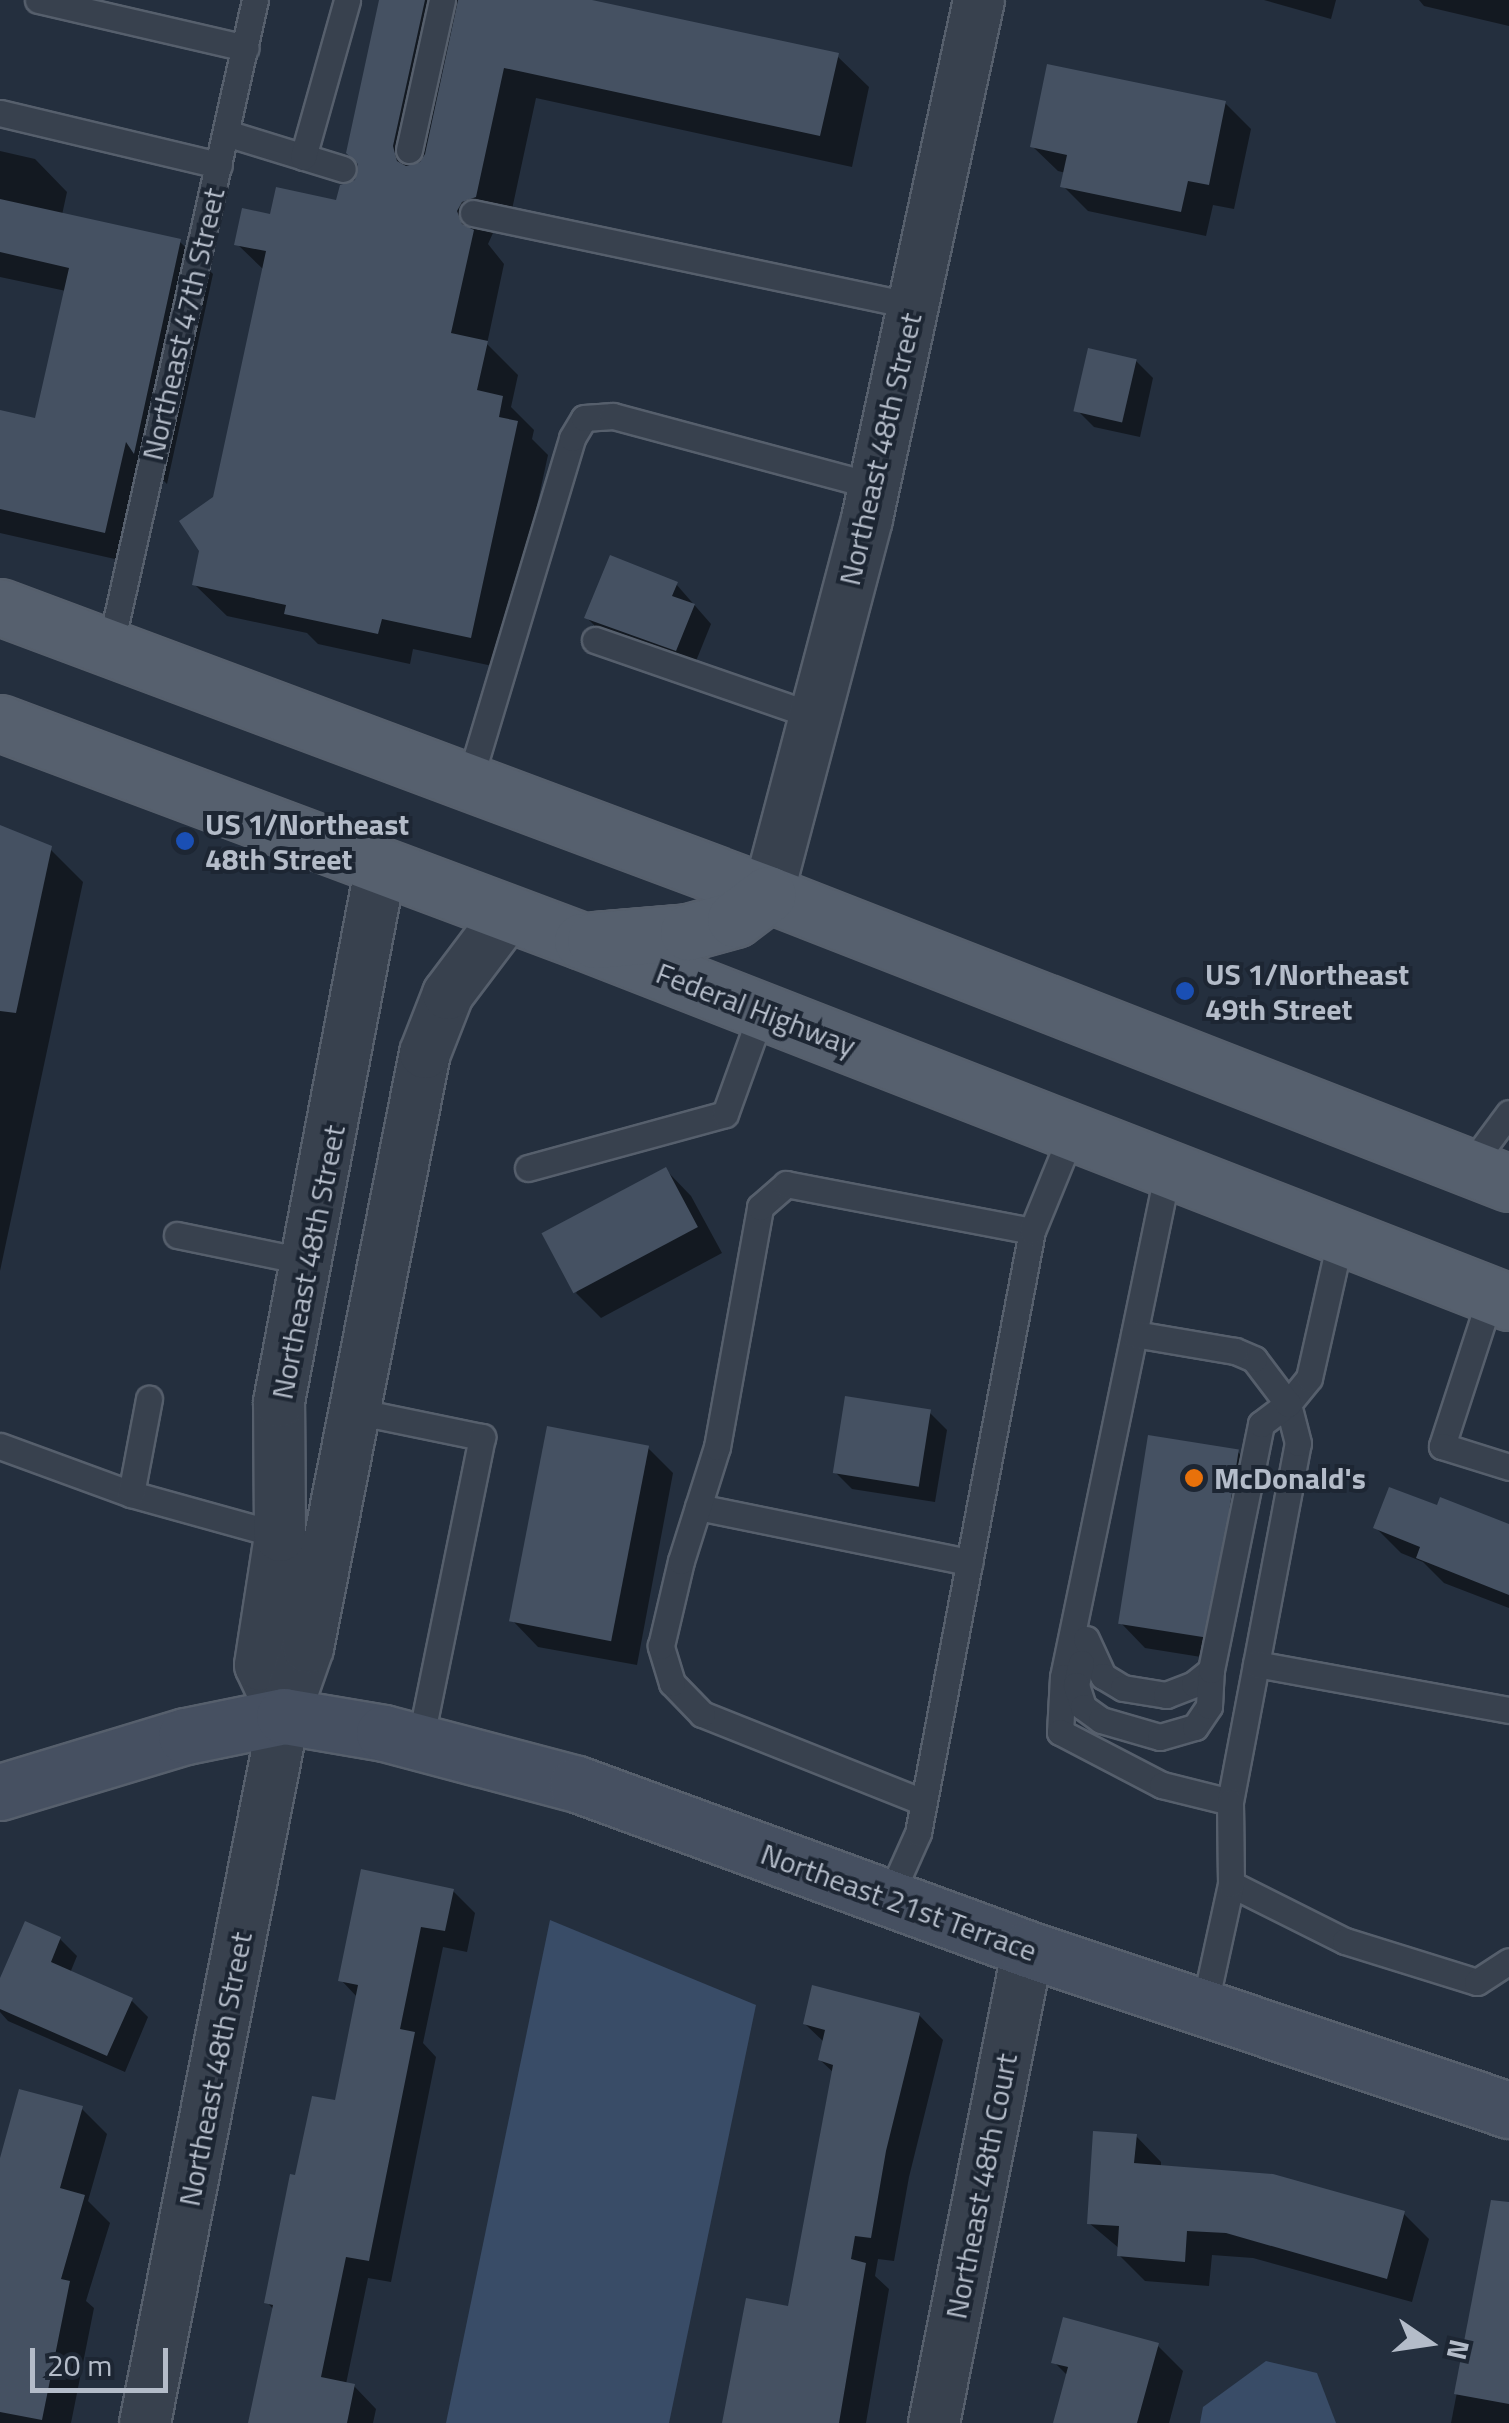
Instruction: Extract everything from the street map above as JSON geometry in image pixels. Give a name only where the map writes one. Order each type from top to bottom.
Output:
[{"type":"main road","points":[[0,607],[768,894],[1489,1175]]},
{"type":"main road","name":"Federal Highway","points":[[0,723],[582,940],[1500,1299]]},
{"type":"main road","points":[[582,940],[688,932],[734,919],[768,894]]},
{"type":"street","name":"Northeast 48th Street","points":[[768,894],[874,486],[979,0]]},
{"type":"street","name":"Northeast 48th Street","points":[[284,1716],[260,1665],[280,1536],[280,1402],[381,865]]},
{"type":"street","name":"Northeast 48th Street","points":[[145,2423],[284,1716],[308,1648],[425,1052],[448,994],[509,914]]},
{"type":"street","name":"Northeast 21st Terrace","points":[[284,1716],[420,1743],[577,1784],[1028,1950],[1509,2110]]},
{"type":"street","points":[[0,1792],[186,1736],[284,1716]]},
{"type":"street","name":"Northeast 48th Court","points":[[934,2423],[1028,1950]]},
{"type":"lane","points":[[38,0],[246,48]]},
{"type":"lane","name":"Northeast 47th Street","points":[[110,648],[256,0]]},
{"type":"lane","points":[[303,157],[348,0]]},
{"type":"lane","points":[[409,150],[442,0]]},
{"type":"lane","points":[[0,113],[219,165]]},
{"type":"lane","points":[[226,133],[343,169]]},
{"type":"lane","points":[[473,213],[912,306]]},
{"type":"lane","points":[[470,782],[572,438],[584,418],[613,416],[874,486]]},
{"type":"lane","points":[[595,640],[815,716]]},
{"type":"lane","points":[[528,1168],[725,1114],[762,1011]]},
{"type":"lane","points":[[1489,1175],[1509,1113]]},
{"type":"lane","points":[[889,1898],[918,1833],[1032,1231],[1072,1132]]},
{"type":"lane","points":[[1168,1170],[1064,1678],[1060,1732],[1162,1785],[1230,1802]]},
{"type":"lane","points":[[923,1802],[702,1714],[672,1682],[661,1646],[717,1447],[760,1206],[786,1184],[1032,1231]]},
{"type":"lane","points":[[177,1235],[308,1262]]},
{"type":"lane","points":[[1096,1519],[1101,1565],[1076,1686],[1083,1706],[1129,1731],[1160,1737],[1194,1727],[1209,1706],[1211,1670],[1261,1424],[1288,1404],[1308,1378],[1340,1236]]},
{"type":"lane","points":[[1500,1299],[1442,1446],[1509,1467]]},
{"type":"lane","points":[[1134,1334],[1234,1351],[1254,1359],[1288,1404],[1298,1443],[1230,1802],[1231,1884],[1204,2008]]},
{"type":"lane","points":[[131,1494],[148,1399]]},
{"type":"lane","points":[[355,1411],[482,1437],[420,1743]]},
{"type":"lane","points":[[0,1446],[131,1494],[328,1547]]},
{"type":"lane","points":[[698,1507],[970,1562]]},
{"type":"lane","points":[[1086,1639],[1104,1676],[1122,1688],[1166,1695],[1194,1684],[1211,1670]]},
{"type":"lane","points":[[1256,1664],[1509,1710]]},
{"type":"lane","points":[[1231,1884],[1345,1941],[1477,1982],[1509,1961]]},
{"type":"water","points":[[550,1920],[756,2005],[669,2423],[446,2423]]},
{"type":"water","points":[[1266,2361],[1317,2373],[1336,2423],[1200,2423],[1203,2407]]},
{"type":"building","points":[[379,0],[425,0],[393,146],[397,161],[406,166],[420,162],[425,154],[458,0],[592,0],[839,53],[820,136],[504,68],[476,197],[462,202],[457,211],[462,224],[474,230],[451,333],[488,341],[477,390],[503,396],[499,417],[518,421],[471,638],[382,619],[378,634],[284,614],[286,605],[192,585],[199,551],[179,521],[213,497],[266,251],[234,245],[242,208],[270,214],[276,187],[336,200],[340,185],[355,180],[358,164],[346,153]]},
{"type":"building","points":[[1047,64],[1226,101],[1209,185],[1188,181],[1181,212],[1060,187],[1067,155],[1030,147]]},
{"type":"building","points":[[0,199],[181,239],[134,454],[126,442],[105,533],[0,509],[0,410],[35,418],[69,268],[0,252]]},
{"type":"building","points":[[1088,348],[1137,359],[1122,423],[1073,411]]},
{"type":"building","points":[[610,555],[678,582],[672,596],[695,604],[676,651],[584,618]]},
{"type":"building","points":[[0,825],[52,846],[16,1013],[0,1011]]},
{"type":"building","points":[[666,1167],[698,1227],[573,1293],[542,1233]]},
{"type":"building","points":[[845,1396],[931,1410],[919,1487],[833,1473]]},
{"type":"building","points":[[547,1426],[649,1446],[611,1641],[509,1621]]},
{"type":"building","points":[[1148,1435],[1239,1449],[1209,1638],[1118,1624]]},
{"type":"building","points":[[1389,1487],[1437,1505],[1440,1497],[1509,1524],[1509,1595],[1416,1558],[1420,1547],[1373,1528]]},
{"type":"building","points":[[361,1869],[454,1889],[445,1931],[421,1927],[400,2029],[415,2032],[369,2261],[346,2257],[321,2377],[355,2384],[347,2423],[248,2423],[273,2305],[264,2303],[290,2174],[295,2175],[312,2096],[335,2100],[358,1985],[338,1981]]},
{"type":"building","points":[[25,1921],[61,1937],[51,1962],[133,1998],[107,2056],[0,2009],[0,1978]]},
{"type":"building","points":[[812,1985],[920,2013],[886,2151],[871,2238],[855,2236],[851,2259],[866,2263],[839,2423],[722,2423],[746,2298],[788,2306],[833,2065],[818,2060],[825,2030],[803,2024]]},
{"type":"building","points":[[19,2089],[83,2106],[60,2188],[85,2195],[61,2279],[70,2281],[42,2420],[0,2412],[0,2158]]},
{"type":"building","points":[[1093,2131],[1137,2134],[1134,2163],[1273,2174],[1405,2211],[1387,2279],[1226,2233],[1187,2231],[1185,2262],[1117,2256],[1119,2226],[1087,2224]]},
{"type":"building","points":[[1491,2200],[1509,2202],[1509,2404],[1454,2394]]},
{"type":"building","points":[[1063,2317],[1159,2343],[1137,2423],[1053,2423],[1068,2367],[1051,2363]]},
{"type":"place","name":"US 1/Northeast 48th Street","points":[[185,841]]},
{"type":"place","name":"US 1/Northeast 49th Street","points":[[1185,991]]},
{"type":"place","name":"McDonald's","points":[[1194,1478]]}]
